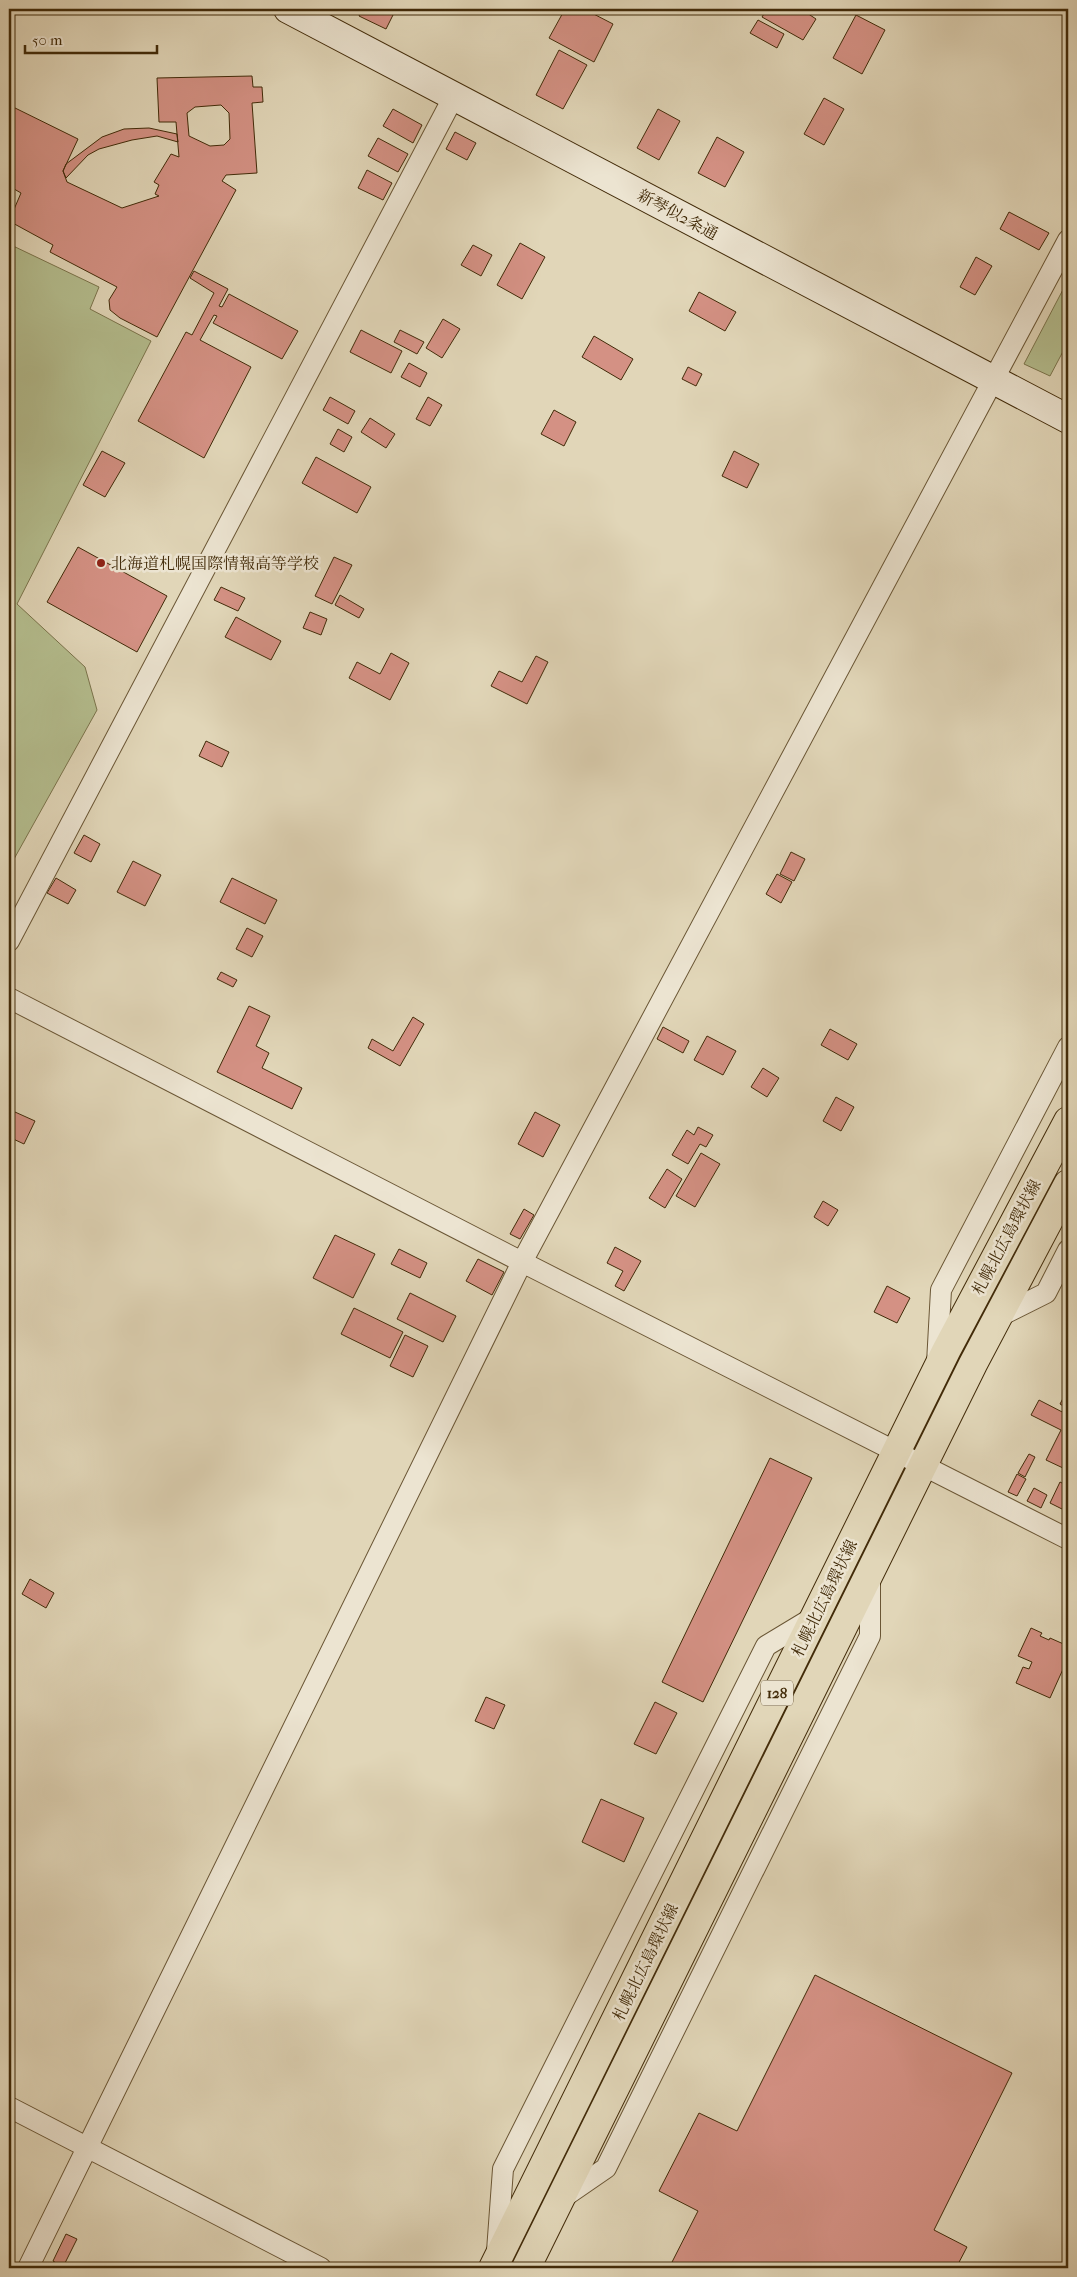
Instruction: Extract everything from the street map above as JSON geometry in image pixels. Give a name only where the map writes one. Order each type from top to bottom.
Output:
[{"type":"main road","name":"札幌北広島環状線","points":[[495,2265],[937,1370],[1068,1120]]},
{"type":"main road","name":"札幌北広島環状線","points":[[526,2268],[998,1317],[1068,1184]]},
{"type":"street","name":"新琴似2条通","points":[[288,9],[1068,419]]},
{"type":"street","points":[[9,941],[454,96]]},
{"type":"street","points":[[28,2268],[522,1262],[1068,240]]},
{"type":"street","points":[[9,998],[522,1262],[1068,1539]]},
{"type":"street","points":[[937,1370],[941,1290],[1068,1048]]},
{"type":"street","points":[[998,1317],[1046,1293],[1068,1250]]},
{"type":"street","points":[[9,2107],[321,2268]]},
{"type":"green space","points":[[9,244],[99,287],[90,309],[151,341],[17,604],[85,667],[97,710],[9,868]]},
{"type":"green space","points":[[1068,280],[1068,342],[1050,376],[1024,364]]},
{"type":"building","points":[[362,9],[396,9],[386,29],[359,16]]},
{"type":"building","points":[[565,9],[584,9],[613,24],[594,62],[549,38]]},
{"type":"building","points":[[767,9],[801,9],[816,19],[803,40],[762,17]]},
{"type":"building","points":[[856,15],[885,30],[862,74],[833,58]]},
{"type":"building","points":[[758,20],[784,34],[777,48],[750,33]]},
{"type":"building","points":[[559,50],[587,65],[563,109],[536,95]]},
{"type":"building","points":[[252,76],[253,87],[262,87],[263,102],[252,103],[257,173],[226,175],[222,181],[236,190],[157,337],[120,318],[110,310],[109,300],[117,287],[50,252],[53,245],[9,221],[21,193],[9,186],[9,105],[78,139],[63,171],[67,182],[122,208],[159,196],[155,194],[159,185],[154,182],[171,154],[179,157],[176,122],[159,122],[157,78]],"holes":[[[221,105],[229,113],[230,139],[224,145],[210,146],[189,136],[187,113],[195,107]]]},
{"type":"building","points":[[824,98],[844,109],[824,145],[804,134]]},
{"type":"building","points":[[393,109],[422,125],[413,143],[383,126]]},
{"type":"building","points":[[658,109],[680,121],[659,160],[637,148]]},
{"type":"building","points":[[149,128],[177,134],[178,142],[157,136],[132,140],[99,149],[88,155],[66,178],[63,171],[66,164],[102,137],[124,129]]},
{"type":"building","points":[[455,132],[476,143],[467,160],[446,149]]},
{"type":"building","points":[[717,137],[744,152],[725,187],[698,173]]},
{"type":"building","points":[[378,138],[408,154],[398,172],[368,156]]},
{"type":"building","points":[[367,170],[392,183],[383,200],[358,188]]},
{"type":"building","points":[[1009,212],[1049,233],[1039,250],[1000,229]]},
{"type":"building","points":[[520,243],[545,257],[522,299],[497,285]]},
{"type":"building","points":[[473,245],[492,255],[481,276],[461,265]]},
{"type":"building","points":[[976,257],[992,266],[975,295],[960,287]]},
{"type":"building","points":[[194,271],[228,289],[219,306],[222,307],[229,294],[298,331],[282,359],[213,323],[217,316],[214,315],[200,340],[251,367],[204,458],[138,421],[186,332],[192,335],[214,293],[190,278]]},
{"type":"building","points":[[699,292],[736,312],[725,331],[689,311]]},
{"type":"building","points":[[443,319],[460,329],[442,358],[426,348]]},
{"type":"building","points":[[361,330],[402,351],[391,373],[350,352]]},
{"type":"building","points":[[400,330],[424,342],[417,354],[394,342]]},
{"type":"building","points":[[594,336],[633,359],[621,380],[582,357]]},
{"type":"building","points":[[409,363],[427,373],[420,387],[401,377]]},
{"type":"building","points":[[688,367],[702,374],[696,386],[682,379]]},
{"type":"building","points":[[330,397],[355,411],[348,424],[323,410]]},
{"type":"building","points":[[428,397],[442,405],[430,426],[416,419]]},
{"type":"building","points":[[554,410],[576,422],[564,446],[541,434]]},
{"type":"building","points":[[370,418],[395,434],[386,448],[361,432]]},
{"type":"building","points":[[338,429],[352,437],[344,452],[330,444]]},
{"type":"building","points":[[102,451],[125,463],[105,497],[83,485]]},
{"type":"building","points":[[734,451],[759,464],[747,488],[722,476]]},
{"type":"building","points":[[316,457],[371,487],[357,513],[302,483]]},
{"type":"building","points":[[78,547],[167,596],[137,652],[47,602]]},
{"type":"building","points":[[334,557],[352,565],[332,604],[315,596]]},
{"type":"building","points":[[221,587],[245,598],[238,611],[214,600]]},
{"type":"building","points":[[340,595],[364,609],[359,618],[335,605]]},
{"type":"building","points":[[310,612],[327,619],[321,635],[303,628]]},
{"type":"building","points":[[236,617],[281,641],[271,660],[225,637]]},
{"type":"building","points":[[391,653],[409,663],[390,700],[349,678],[357,662],[380,674]]},
{"type":"building","points":[[536,656],[548,662],[527,704],[491,686],[499,671],[522,682]]},
{"type":"building","points":[[206,741],[229,752],[222,767],[199,756]]},
{"type":"building","points":[[84,835],[100,844],[91,862],[74,853]]},
{"type":"building","points":[[791,852],[805,859],[794,881],[780,874]]},
{"type":"building","points":[[133,861],[161,875],[145,906],[117,892]]},
{"type":"building","points":[[777,874],[792,882],[781,903],[766,894]]},
{"type":"building","points":[[56,878],[76,890],[68,904],[47,893]]},
{"type":"building","points":[[232,878],[277,900],[265,924],[220,902]]},
{"type":"building","points":[[247,928],[263,936],[252,957],[236,949]]},
{"type":"building","points":[[221,972],[237,980],[233,987],[217,979]]},
{"type":"building","points":[[249,1006],[270,1016],[256,1046],[269,1053],[262,1068],[302,1088],[292,1109],[217,1072]]},
{"type":"building","points":[[413,1017],[424,1024],[400,1066],[368,1048],[372,1039],[393,1051]]},
{"type":"building","points":[[663,1027],[689,1041],[683,1053],[657,1039]]},
{"type":"building","points":[[830,1029],[857,1044],[848,1060],[821,1045]]},
{"type":"building","points":[[707,1036],[736,1051],[723,1075],[694,1060]]},
{"type":"building","points":[[763,1068],[779,1078],[767,1097],[751,1087]]},
{"type":"building","points":[[836,1097],[854,1107],[841,1131],[823,1121]]},
{"type":"building","points":[[15,1112],[35,1121],[24,1144],[9,1137],[9,1126]]},
{"type":"building","points":[[535,1112],[560,1125],[543,1157],[518,1144]]},
{"type":"building","points":[[698,1127],[713,1135],[706,1147],[700,1144],[688,1164],[672,1155],[687,1130],[694,1135]]},
{"type":"building","points":[[701,1153],[720,1164],[695,1207],[676,1196]]},
{"type":"building","points":[[667,1169],[682,1179],[665,1208],[649,1198]]},
{"type":"building","points":[[823,1201],[838,1210],[828,1226],[814,1217]]},
{"type":"building","points":[[524,1209],[534,1215],[520,1239],[510,1234]]},
{"type":"building","points":[[335,1235],[375,1254],[353,1298],[313,1278]]},
{"type":"building","points":[[615,1247],[641,1261],[624,1291],[615,1286],[623,1271],[607,1263]]},
{"type":"building","points":[[399,1249],[427,1263],[420,1278],[391,1264]]},
{"type":"building","points":[[478,1259],[504,1272],[492,1295],[466,1281]]},
{"type":"building","points":[[887,1286],[910,1298],[897,1323],[874,1312]]},
{"type":"building","points":[[410,1293],[456,1316],[443,1342],[397,1319]]},
{"type":"building","points":[[354,1308],[403,1332],[390,1358],[341,1334]]},
{"type":"building","points":[[405,1335],[428,1346],[413,1377],[390,1366]]},
{"type":"building","points":[[1068,1389],[1068,1409],[1060,1404]]},
{"type":"building","points":[[1039,1400],[1068,1415],[1068,1458],[1063,1468],[1046,1460],[1061,1430],[1031,1415]]},
{"type":"building","points":[[1029,1454],[1035,1457],[1025,1477],[1018,1473]]},
{"type":"building","points":[[770,1458],[812,1478],[703,1702],[662,1682]]},
{"type":"building","points":[[1017,1474],[1026,1479],[1017,1496],[1008,1492]]},
{"type":"building","points":[[1060,1482],[1068,1486],[1068,1512],[1050,1503]]},
{"type":"building","points":[[1034,1488],[1047,1495],[1041,1508],[1027,1501]]},
{"type":"building","points":[[30,1579],[54,1593],[46,1608],[22,1594]]},
{"type":"building","points":[[1031,1628],[1042,1633],[1040,1636],[1068,1646],[1068,1658],[1050,1698],[1016,1683],[1023,1667],[1029,1669],[1032,1662],[1018,1656]]},
{"type":"building","points":[[486,1697],[505,1705],[494,1729],[475,1721]]},
{"type":"building","points":[[655,1702],[677,1713],[656,1754],[634,1744]]},
{"type":"building","points":[[601,1799],[644,1818],[624,1862],[582,1842]]},
{"type":"building","points":[[815,1975],[1012,2073],[934,2230],[967,2247],[956,2268],[669,2268],[698,2211],[659,2191],[699,2113],[737,2131]]},
{"type":"building","points":[[66,2234],[77,2239],[63,2267],[53,2261]]},
{"type":"place","name":"北海道札幌国際情報高等学校","points":[[101,563]]}]
